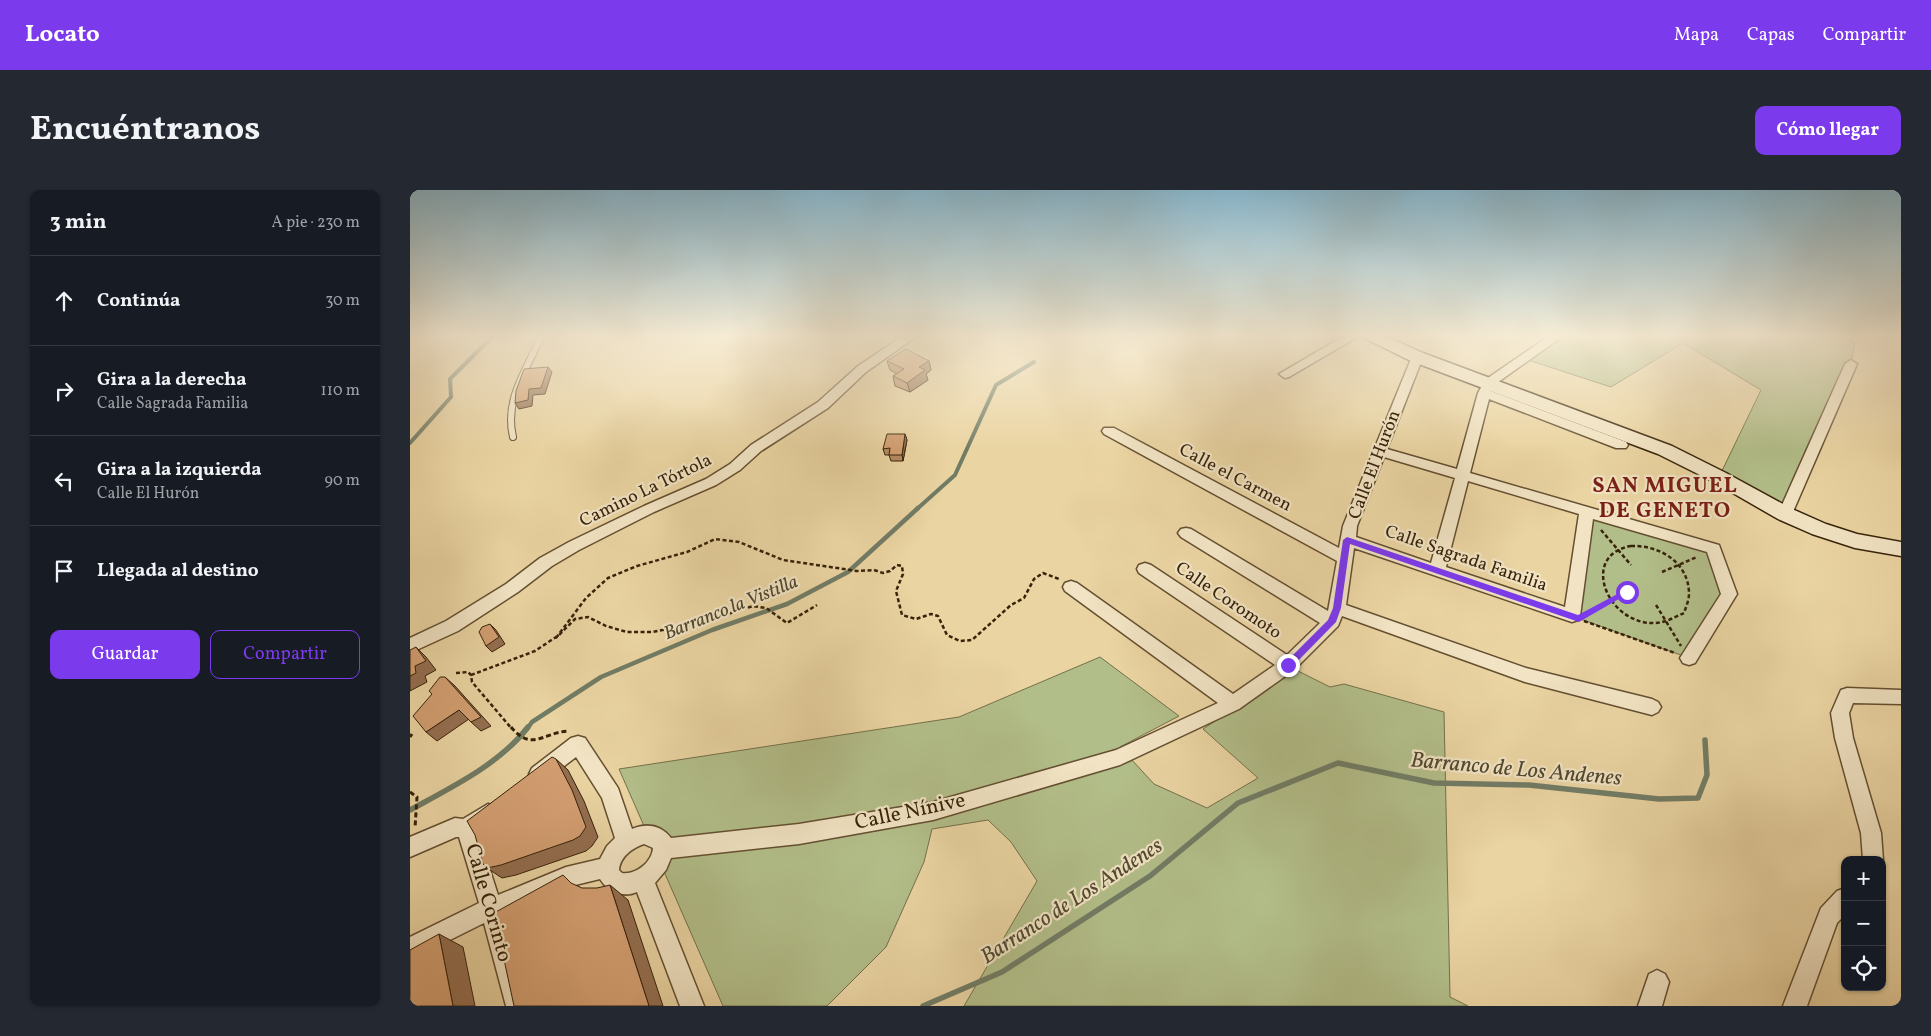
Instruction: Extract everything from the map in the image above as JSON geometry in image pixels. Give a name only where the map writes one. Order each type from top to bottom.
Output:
[{"type":"main road","points":[[1456,374],[1487,388],[1665,450],[1712,473],[1785,514],[1819,529],[1855,541],[1901,549]]},
{"type":"street","name":"Camino La Tórtola","points":[[410,646],[452,626],[512,588],[546,562],[574,546],[649,509],[711,482],[735,467],[756,448],[823,406],[857,374]]},
{"type":"street","name":"Calle El Hurón","points":[[1334,615],[1347,540],[1410,374]]},
{"type":"street","points":[[1437,570],[1487,388],[1506,374]]},
{"type":"street","points":[[1785,514],[1847,374]]},
{"type":"street","points":[[1487,388],[1621,446]]},
{"type":"street","name":"Calle el Carmen","points":[[1108,431],[1344,558]]},
{"type":"street","points":[[1380,451],[1714,549],[1729,594],[1688,658]]},
{"type":"street","name":"Calle Sagrada Familia","points":[[1347,540],[1572,616],[1586,512]]},
{"type":"street","points":[[1186,534],[1334,615],[1525,675],[1652,707]]},
{"type":"street","name":"Calle Coromoto","points":[[1145,569],[1288,665]]},
{"type":"street","points":[[1071,587],[1232,704],[1288,665],[1334,615]]},
{"type":"street","points":[[1873,856],[1871,833],[1844,738],[1840,713],[1847,695],[1901,697]]},
{"type":"street","name":"Calle Nínive","points":[[664,849],[799,834],[933,811],[1120,757],[1232,704]]},
{"type":"street","points":[[526,784],[578,744],[611,794],[626,842]]},
{"type":"street","points":[[418,844],[455,827],[466,829],[503,801]]},
{"type":"street","name":"Calle Corinto","points":[[466,829],[477,858],[518,1006]]},
{"type":"street","points":[[652,835],[662,843],[664,849],[663,857],[658,865],[643,879],[625,884],[617,883],[608,874],[608,866],[613,853],[635,837],[652,835]]},
{"type":"street","points":[[410,949],[490,910],[566,877],[608,866]]},
{"type":"street","points":[[643,879],[692,1006]]},
{"type":"street","points":[[1795,1006],[1829,916],[1843,901]]},
{"type":"street","points":[[1650,1006],[1657,982]]},
{"type":"lane","points":[[513,437],[510,429],[512,396],[523,374]]},
{"type":"path","points":[[1586,512],[1631,565]]},
{"type":"path","points":[[556,638],[573,612],[608,579],[630,568],[693,550],[717,539],[742,543],[772,558],[790,562],[823,564],[860,571],[878,570],[883,573],[890,571],[897,565],[902,566],[903,574],[897,582],[895,598],[902,616],[916,619],[931,614],[938,616],[947,635],[960,641],[972,640],[1011,605],[1024,598],[1034,579],[1043,573],[1059,579],[1071,587]]},
{"type":"path","points":[[1631,546],[1648,546],[1666,553],[1678,565],[1686,578],[1689,594],[1684,613],[1665,622],[1650,623],[1630,618],[1611,602],[1603,578],[1605,562],[1617,549],[1631,546]]},
{"type":"path","points":[[1662,572],[1714,549]]},
{"type":"path","points":[[1627,592],[1579,619],[1688,658]]},
{"type":"path","points":[[471,675],[535,651],[556,638],[575,619],[588,617],[606,626],[627,632],[652,632],[700,624],[753,606],[766,608],[787,623],[793,622],[798,615],[817,605]]},
{"type":"path","points":[[1656,605],[1688,658]]},
{"type":"path","points":[[456,673],[468,672],[471,675]]},
{"type":"path","points":[[471,675],[472,682],[520,738],[529,742],[543,740],[557,731],[569,732],[578,744]]},
{"type":"path","points":[[410,792],[417,797],[418,806],[414,822],[418,844]]},
{"type":"green space","points":[[1571,374],[1632,374],[1611,387]]},
{"type":"green space","points":[[1735,374],[1847,374],[1791,516],[1719,477],[1761,390]]},
{"type":"green space","points":[[1587,512],[1714,549],[1729,594],[1689,658],[1572,616]]},
{"type":"green space","points":[[1100,657],[1179,716],[1120,747],[1154,784],[1207,808],[1258,778],[1203,729],[1294,669],[1330,687],[1344,684],[1444,712],[1450,997],[1468,1006],[964,1006],[1037,881],[1011,842],[988,820],[932,829],[924,862],[886,947],[827,1006],[723,1006],[619,769],[959,717]]},
{"type":"building","points":[[522,374],[546,374],[541,388],[529,389],[528,400],[515,403],[516,391]]},
{"type":"building","points":[[896,374],[919,374],[907,383],[893,376]]},
{"type":"building","points":[[887,434],[905,434],[902,455],[889,455],[890,448],[883,449]]},
{"type":"building","points":[[490,624],[499,637],[486,646],[479,632],[482,627]]},
{"type":"building","points":[[416,647],[426,661],[415,666],[416,673],[410,676],[410,650]]},
{"type":"building","points":[[440,677],[445,677],[481,717],[471,722],[459,710],[426,732],[413,716],[432,694],[429,691]]},
{"type":"building","points":[[552,757],[556,759],[572,790],[586,827],[580,836],[573,840],[487,868],[483,864],[475,835],[467,821]]},
{"type":"building","points":[[563,875],[571,883],[582,888],[597,888],[610,885],[649,1006],[514,1006],[494,913]]},
{"type":"building","points":[[439,934],[453,1006],[410,1006],[410,950]]},
{"type":"waterway","points":[[410,443],[451,397],[450,379],[455,374]]},
{"type":"waterway","name":"Barranco la Vistilla","points":[[917,509],[955,475],[996,385],[1014,374]]},
{"type":"waterway","name":"Barranco la Vistilla","points":[[527,729],[532,722],[601,677],[712,630],[787,604],[848,572],[918,508]]},
{"type":"waterway","name":"Barranco la Vistilla","points":[[410,810],[458,784],[489,764],[517,740],[528,727]]},
{"type":"waterway","name":"Barranco de Los Andenes","points":[[923,1006],[1002,972],[1150,876],[1238,803],[1338,763],[1434,783],[1529,785],[1659,799],[1698,798],[1707,775],[1705,740]]},
{"type":"district","name":"SAN MIGUEL DE GENETO","points":[[1665,498]]},
{"type":"route","points":[[1288,665],[1332,622],[1337,608],[1347,540],[1579,619],[1627,592]]}]
